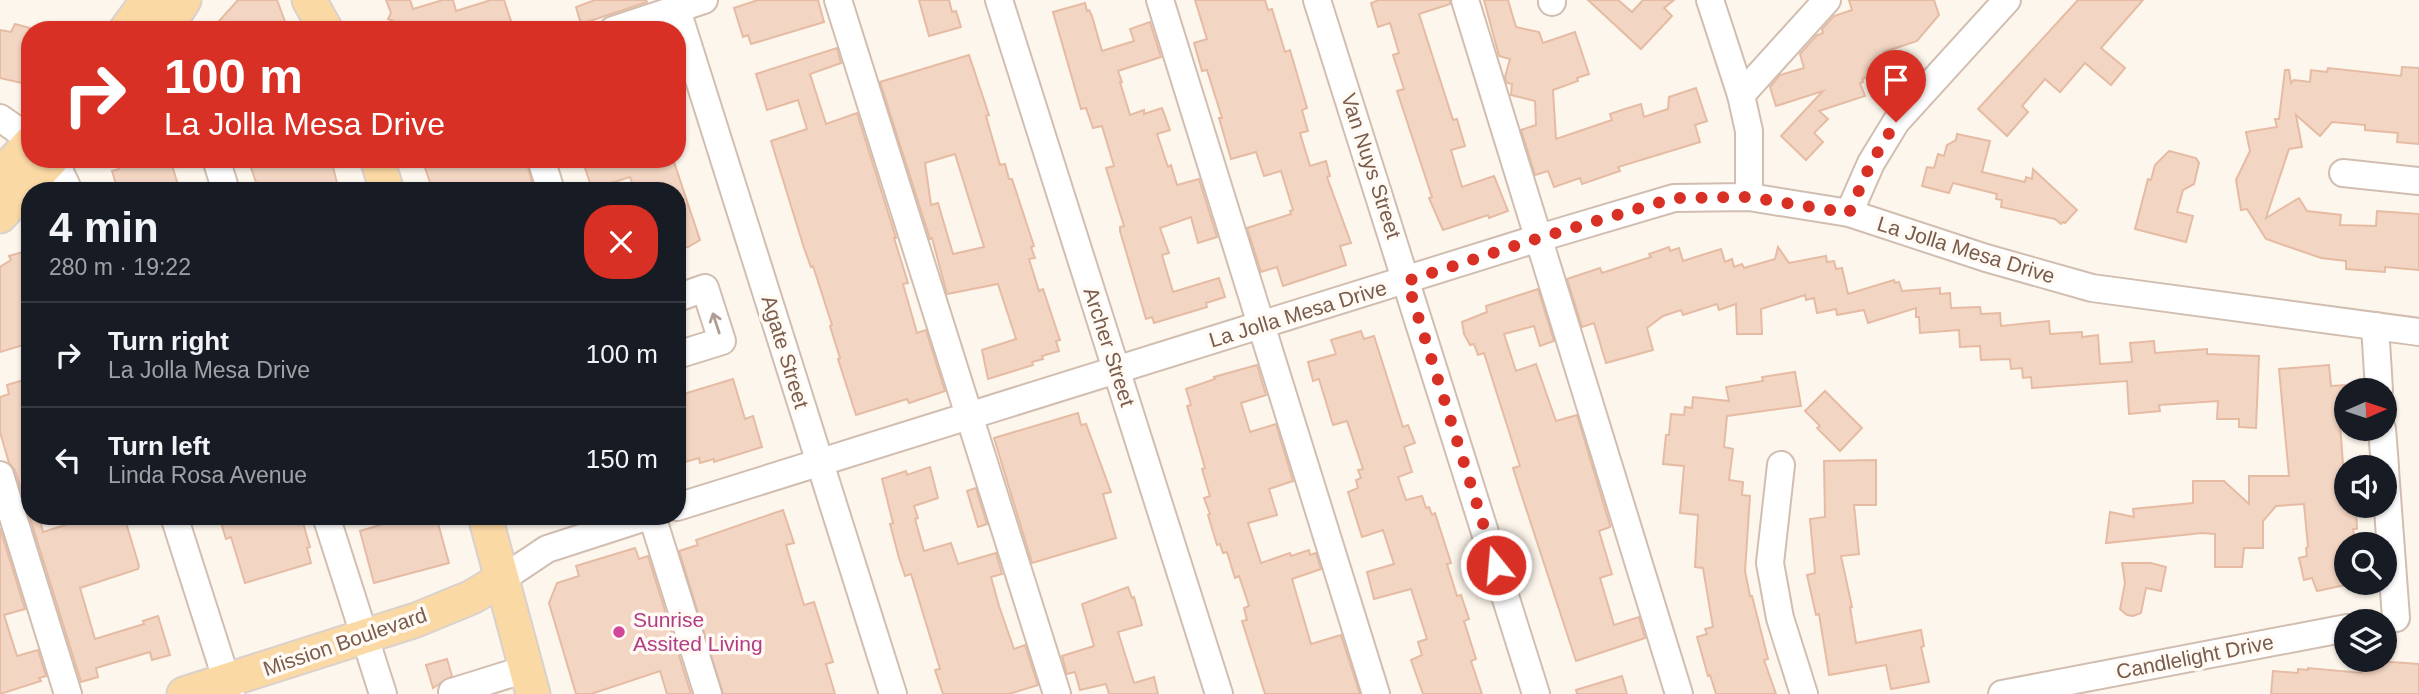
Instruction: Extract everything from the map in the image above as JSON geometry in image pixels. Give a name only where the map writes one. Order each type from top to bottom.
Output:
[{"type":"main road","points":[[153,21],[184,0]]},
{"type":"main road","points":[[309,0],[321,21]]},
{"type":"main road","points":[[335,0],[338,21]]},
{"type":"main road","points":[[0,176],[21,152]]},
{"type":"main road","points":[[32,182],[45,168]]},
{"type":"main road","points":[[0,216],[21,193]]},
{"type":"main road","points":[[487,525],[529,682]]},
{"type":"main road","name":"Mission Boulevard","points":[[184,694],[229,688],[416,620],[472,597],[502,579]]},
{"type":"street","points":[[633,21],[660,9],[704,0]]},
{"type":"street","points":[[838,0],[1057,694]]},
{"type":"street","name":"Archer Street","points":[[999,0],[1219,694]]},
{"type":"street","points":[[1160,0],[1376,694]]},
{"type":"street","name":"Van Nuys Street","points":[[1317,0],[1536,694]]},
{"type":"street","points":[[1465,0],[1679,694]]},
{"type":"street","points":[[1710,0],[1741,95],[1749,131],[1749,197]]},
{"type":"street","points":[[1741,95],[1827,0]]},
{"type":"street","points":[[1849,213],[1871,163],[1896,122],[2007,0]]},
{"type":"street","name":"Agate Street","points":[[688,82],[820,462],[893,694]]},
{"type":"street","points":[[0,118],[21,134]]},
{"type":"street","points":[[2343,173],[2419,181]]},
{"type":"street","name":"La Jolla Mesa Drive","points":[[686,504],[1674,198],[1749,197],[1849,213],[1986,258],[2092,288],[2419,331]]},
{"type":"street","points":[[686,295],[705,288],[722,341],[686,352]]},
{"type":"street","points":[[2375,326],[2378,378]]},
{"type":"street","points":[[1781,465],[1770,563],[1780,618],[1804,694]]},
{"type":"street","points":[[0,475],[68,694]]},
{"type":"street","points":[[2389,518],[2398,622]]},
{"type":"street","points":[[177,525],[229,688]]},
{"type":"street","points":[[329,525],[383,694]]},
{"type":"street","points":[[502,579],[547,549],[622,525]]},
{"type":"street","points":[[653,525],[708,694]]},
{"type":"street","name":"Candlelight Drive","points":[[2002,694],[2334,630]]},
{"type":"street","points":[[453,694],[452,692],[529,682]]},
{"type":"building","points":[[238,0],[277,0],[285,21],[219,21]]},
{"type":"building","points":[[386,0],[410,0],[413,9],[443,0],[453,0],[456,11],[491,0],[504,0],[511,21],[393,21],[388,19],[391,13]]},
{"type":"building","points":[[595,0],[647,2],[590,21],[580,21],[576,7]]},
{"type":"building","points":[[758,0],[818,0],[824,22],[751,44],[748,35],[743,37],[734,8]]},
{"type":"building","points":[[919,0],[949,0],[952,12],[956,11],[961,27],[929,36]]},
{"type":"building","points":[[1195,0],[1265,0],[1268,10],[1272,9],[1285,52],[1290,50],[1307,108],[1302,110],[1308,131],[1300,133],[1310,166],[1326,161],[1330,176],[1327,177],[1351,243],[1340,246],[1346,265],[1283,286],[1277,267],[1261,272],[1247,228],[1291,214],[1290,211],[1293,210],[1281,171],[1264,176],[1256,152],[1231,159],[1207,70],[1202,71],[1194,43],[1207,39]]},
{"type":"building","points":[[1379,0],[1450,0],[1450,4],[1419,14],[1453,120],[1457,119],[1465,146],[1451,150],[1462,187],[1494,176],[1508,211],[1443,230],[1429,198],[1432,197],[1397,91],[1404,89],[1393,55],[1399,53],[1390,23],[1378,27],[1371,3]]},
{"type":"building","points":[[1484,0],[1508,0],[1516,27],[1539,32],[1543,43],[1575,32],[1589,74],[1553,90],[1556,139],[1612,120],[1610,114],[1641,104],[1644,117],[1668,109],[1669,97],[1696,88],[1707,121],[1695,125],[1700,142],[1618,167],[1620,171],[1582,184],[1580,178],[1554,187],[1548,171],[1535,175],[1521,130],[1536,125],[1535,101],[1511,95],[1512,84],[1507,83],[1505,77],[1510,59],[1499,56]]},
{"type":"building","points":[[1588,0],[1618,0],[1632,12],[1643,0],[1674,0],[1664,8],[1672,16],[1641,49]]},
{"type":"building","points":[[1849,0],[1934,0],[1939,15],[1917,41],[1884,52],[1888,71],[1862,79],[1863,82],[1860,83],[1865,96],[1819,111],[1828,119],[1814,133],[1823,142],[1806,160],[1781,136],[1823,91],[1776,106],[1770,87],[1780,75],[1804,68],[1800,54],[1817,35],[1823,33],[1822,29],[1834,16],[1852,10]]},
{"type":"building","points":[[2078,0],[2143,0],[2101,48],[2125,68],[2111,85],[2085,63],[2060,92],[2045,79],[2022,106],[2028,112],[2007,136],[1978,109]]},
{"type":"building","points":[[1085,3],[1092,16],[1102,51],[1134,41],[1130,29],[1150,22],[1161,57],[1118,71],[1120,82],[1130,115],[1162,108],[1170,130],[1157,134],[1177,185],[1199,179],[1217,237],[1198,243],[1191,217],[1160,228],[1169,253],[1162,255],[1173,292],[1219,278],[1225,297],[1206,303],[1207,307],[1154,323],[1152,317],[1146,319],[1120,231],[1120,227],[1124,226],[1106,168],[1114,166],[1102,126],[1093,128],[1086,108],[1081,109],[1053,12]]},
{"type":"building","points":[[15,24],[21,26],[21,83],[0,78],[0,30],[11,32]]},
{"type":"building","points":[[837,48],[841,63],[810,74],[826,124],[857,113],[896,238],[908,283],[903,284],[917,333],[926,330],[945,391],[909,403],[907,399],[856,415],[838,359],[840,358],[830,326],[832,325],[813,266],[811,267],[804,248],[771,141],[807,129],[798,100],[767,110],[756,74]]},
{"type":"building","points":[[969,55],[989,115],[986,116],[1000,165],[1005,164],[1009,179],[1012,179],[1034,246],[1031,247],[1035,258],[1029,259],[1039,291],[1043,289],[1060,340],[1056,341],[1059,351],[1042,356],[1043,359],[1032,362],[1033,365],[988,379],[982,350],[1016,339],[998,284],[947,294],[932,238],[930,239],[880,82]],"holes":[[[955,154],[984,247],[953,254],[938,203],[931,205],[925,163]]]},
{"type":"building","points":[[2402,67],[2419,68],[2419,144],[2397,142],[2398,133],[2365,130],[2365,125],[2332,122],[2320,136],[2296,115],[2302,147],[2289,149],[2266,218],[2299,198],[2307,211],[2341,215],[2340,225],[2376,226],[2377,211],[2419,214],[2419,270],[2385,267],[2385,272],[2346,269],[2346,261],[2321,258],[2266,239],[2247,209],[2241,210],[2236,180],[2250,151],[2246,132],[2277,127],[2275,119],[2279,119],[2285,70],[2289,70],[2291,83],[2294,80],[2310,82],[2311,70],[2327,72],[2328,68],[2401,76]]},
{"type":"building","points":[[1957,134],[1990,141],[1982,172],[2025,182],[2026,177],[2032,179],[2033,169],[2077,210],[2061,224],[2055,219],[2001,207],[2002,200],[1996,199],[1997,194],[1953,183],[1949,193],[1922,186],[1927,167],[1934,168],[1938,154],[1944,156],[1947,145],[1956,140]]},
{"type":"building","points":[[2169,151],[2196,158],[2199,163],[2194,184],[2183,190],[2177,212],[2193,216],[2186,242],[2135,229],[2148,179],[2151,180],[2155,165]]},
{"type":"building","points":[[173,168],[177,182],[115,182],[112,171]]},
{"type":"building","points":[[251,168],[333,168],[337,182],[256,182]]},
{"type":"building","points":[[425,168],[528,168],[532,182],[430,182]]},
{"type":"building","points":[[585,168],[676,168],[681,182],[632,182],[630,177],[614,182],[590,182]]},
{"type":"building","points":[[686,198],[700,240],[686,247]]},
{"type":"building","points":[[1669,247],[1670,251],[1679,248],[1683,261],[1721,249],[1725,262],[1732,259],[1734,267],[1742,264],[1744,268],[1775,259],[1778,247],[1789,263],[1826,256],[1827,262],[1834,261],[1836,269],[1842,268],[1848,294],[1894,280],[1895,283],[1899,282],[1902,291],[1940,288],[1940,294],[1950,293],[1951,308],[1980,307],[1981,314],[2000,313],[2001,326],[2049,321],[2050,334],[2082,332],[2082,337],[2098,335],[2100,364],[2132,362],[2130,343],[2154,341],[2155,353],[2207,349],[2207,354],[2259,356],[2256,428],[2239,427],[2239,419],[2217,419],[2218,401],[2159,405],[2160,411],[2129,414],[2127,381],[2032,388],[2031,377],[2023,378],[2022,368],[2011,369],[2010,359],[1981,360],[1980,346],[1960,347],[1959,330],[1920,333],[1916,308],[1868,323],[1864,310],[1837,315],[1836,309],[1817,313],[1814,298],[1806,300],[1805,295],[1761,309],[1762,334],[1737,334],[1736,304],[1719,310],[1717,304],[1683,315],[1681,310],[1663,316],[1647,328],[1653,350],[1606,363],[1594,323],[1582,327],[1567,279],[1600,268],[1602,273],[1651,257],[1649,254]]},
{"type":"building","points":[[21,253],[21,346],[0,352],[0,267],[11,260],[9,256]]},
{"type":"building","points":[[1538,289],[1554,341],[1540,346],[1534,326],[1504,334],[1516,371],[1536,364],[1556,421],[1577,415],[1610,525],[1599,531],[1612,574],[1600,578],[1614,625],[1639,617],[1645,638],[1576,661],[1513,468],[1520,466],[1484,353],[1478,355],[1474,344],[1470,345],[1462,322],[1487,312],[1486,306]]},
{"type":"building","points":[[1361,331],[1364,339],[1374,336],[1403,427],[1408,425],[1415,443],[1404,447],[1412,472],[1398,477],[1406,500],[1422,496],[1426,508],[1429,507],[1432,515],[1435,513],[1451,563],[1447,564],[1457,596],[1461,595],[1469,619],[1464,621],[1476,659],[1471,661],[1482,694],[1423,694],[1411,660],[1422,655],[1418,642],[1427,639],[1411,589],[1374,599],[1367,572],[1394,564],[1383,530],[1362,537],[1348,492],[1358,488],[1356,480],[1361,478],[1358,470],[1363,469],[1347,421],[1333,425],[1319,379],[1313,381],[1308,362],[1336,354],[1331,340]]},
{"type":"building","points":[[1257,365],[1266,395],[1241,403],[1250,432],[1276,424],[1293,481],[1269,489],[1277,515],[1248,523],[1261,563],[1290,553],[1291,556],[1309,550],[1310,555],[1316,553],[1321,569],[1292,579],[1311,644],[1341,635],[1360,694],[1265,694],[1242,621],[1247,620],[1244,608],[1249,606],[1239,576],[1235,578],[1227,552],[1223,553],[1220,544],[1217,545],[1204,498],[1210,496],[1187,406],[1191,405],[1186,389],[1215,379],[1214,377]]},
{"type":"building","points":[[2329,365],[2331,386],[2334,386],[2334,441],[2341,441],[2342,455],[2334,455],[2334,518],[2357,518],[2357,529],[2353,529],[2354,532],[2334,532],[2334,587],[2317,591],[2312,578],[2304,580],[2299,558],[2307,556],[2308,547],[2304,504],[2276,506],[2263,521],[2263,548],[2244,548],[2242,567],[2215,567],[2215,534],[2106,543],[2110,512],[2134,517],[2133,509],[2193,503],[2193,481],[2224,481],[2249,504],[2249,476],[2289,476],[2279,369]]},
{"type":"building","points":[[1795,372],[1801,406],[1727,416],[1724,447],[1733,449],[1729,480],[1743,482],[1742,495],[1750,496],[1745,571],[1768,659],[1764,660],[1776,694],[1716,694],[1697,637],[1707,634],[1705,629],[1713,627],[1703,568],[1695,567],[1698,515],[1680,513],[1684,466],[1663,464],[1671,414],[1684,415],[1685,407],[1692,408],[1693,397],[1729,401],[1726,387],[1763,381],[1762,377]]},
{"type":"building","points":[[733,379],[745,419],[753,416],[762,447],[714,462],[714,459],[700,463],[699,458],[686,462],[686,393]]},
{"type":"building","points":[[21,381],[21,489],[15,470],[9,463],[0,432],[0,397],[9,394],[7,385]]},
{"type":"building","points":[[1825,391],[1862,428],[1840,451],[1817,428],[1820,426],[1805,411]]},
{"type":"building","points":[[1078,413],[1081,425],[1086,424],[1111,492],[1103,494],[1116,538],[1032,563],[994,438]]},
{"type":"building","points":[[1876,460],[1876,505],[1854,505],[1859,554],[1841,556],[1852,607],[1856,643],[1921,630],[1924,646],[1921,647],[1929,682],[1891,689],[1886,665],[1829,675],[1819,614],[1816,615],[1807,575],[1815,573],[1810,519],[1825,517],[1824,461]]},
{"type":"building","points":[[930,467],[938,498],[914,506],[924,551],[951,543],[958,564],[996,553],[1002,574],[991,577],[999,606],[1014,649],[1025,645],[1038,685],[1009,694],[943,694],[935,670],[940,669],[911,574],[905,576],[899,558],[882,479],[906,471],[907,475]]},
{"type":"building","points":[[976,488],[987,524],[978,527],[967,491]]},
{"type":"building","points":[[783,510],[794,543],[786,545],[804,605],[814,602],[833,662],[826,664],[835,694],[723,694],[679,551],[698,545],[696,540]]},
{"type":"building","points":[[32,525],[41,525],[43,532],[65,525],[127,525],[138,569],[80,588],[95,639],[144,624],[143,621],[158,616],[170,655],[152,660],[150,652],[96,668],[98,677],[81,682]]},
{"type":"building","points":[[222,525],[304,525],[311,563],[245,583],[231,537],[226,539]]},
{"type":"building","points":[[380,525],[438,525],[449,563],[374,583],[360,531]]},
{"type":"building","points":[[0,528],[25,609],[4,615],[17,656],[38,650],[46,676],[39,678],[41,681],[0,694]]},
{"type":"building","name":"Sunrise Assited Living","points":[[635,548],[639,559],[648,556],[691,694],[667,694],[660,671],[591,694],[576,694],[549,603],[557,583],[579,576],[576,566]]},
{"type":"building","points":[[2122,563],[2151,563],[2166,567],[2161,591],[2146,588],[2141,613],[2133,616],[2120,609],[2125,583]]},
{"type":"building","points":[[1128,587],[1132,598],[1134,597],[1142,625],[1118,632],[1134,683],[1154,677],[1158,694],[1109,694],[1106,684],[1080,690],[1075,672],[1067,674],[1062,656],[1094,646],[1082,604]]},
{"type":"building","points":[[447,659],[452,676],[433,688],[426,665]]},
{"type":"building","points":[[2397,662],[2419,664],[2419,694],[2271,694],[2273,671],[2298,673],[2298,669],[2308,668],[2362,673],[2397,672]]},
{"type":"building","points":[[1622,676],[1627,694],[1577,694],[1576,690]]},
{"type":"place","name":"Sunrise Assited Living","points":[[619,632]]},
{"type":"route","points":[[1496,565],[1407,281],[1674,198],[1749,197],[1849,213],[1871,163],[1896,122]]}]
